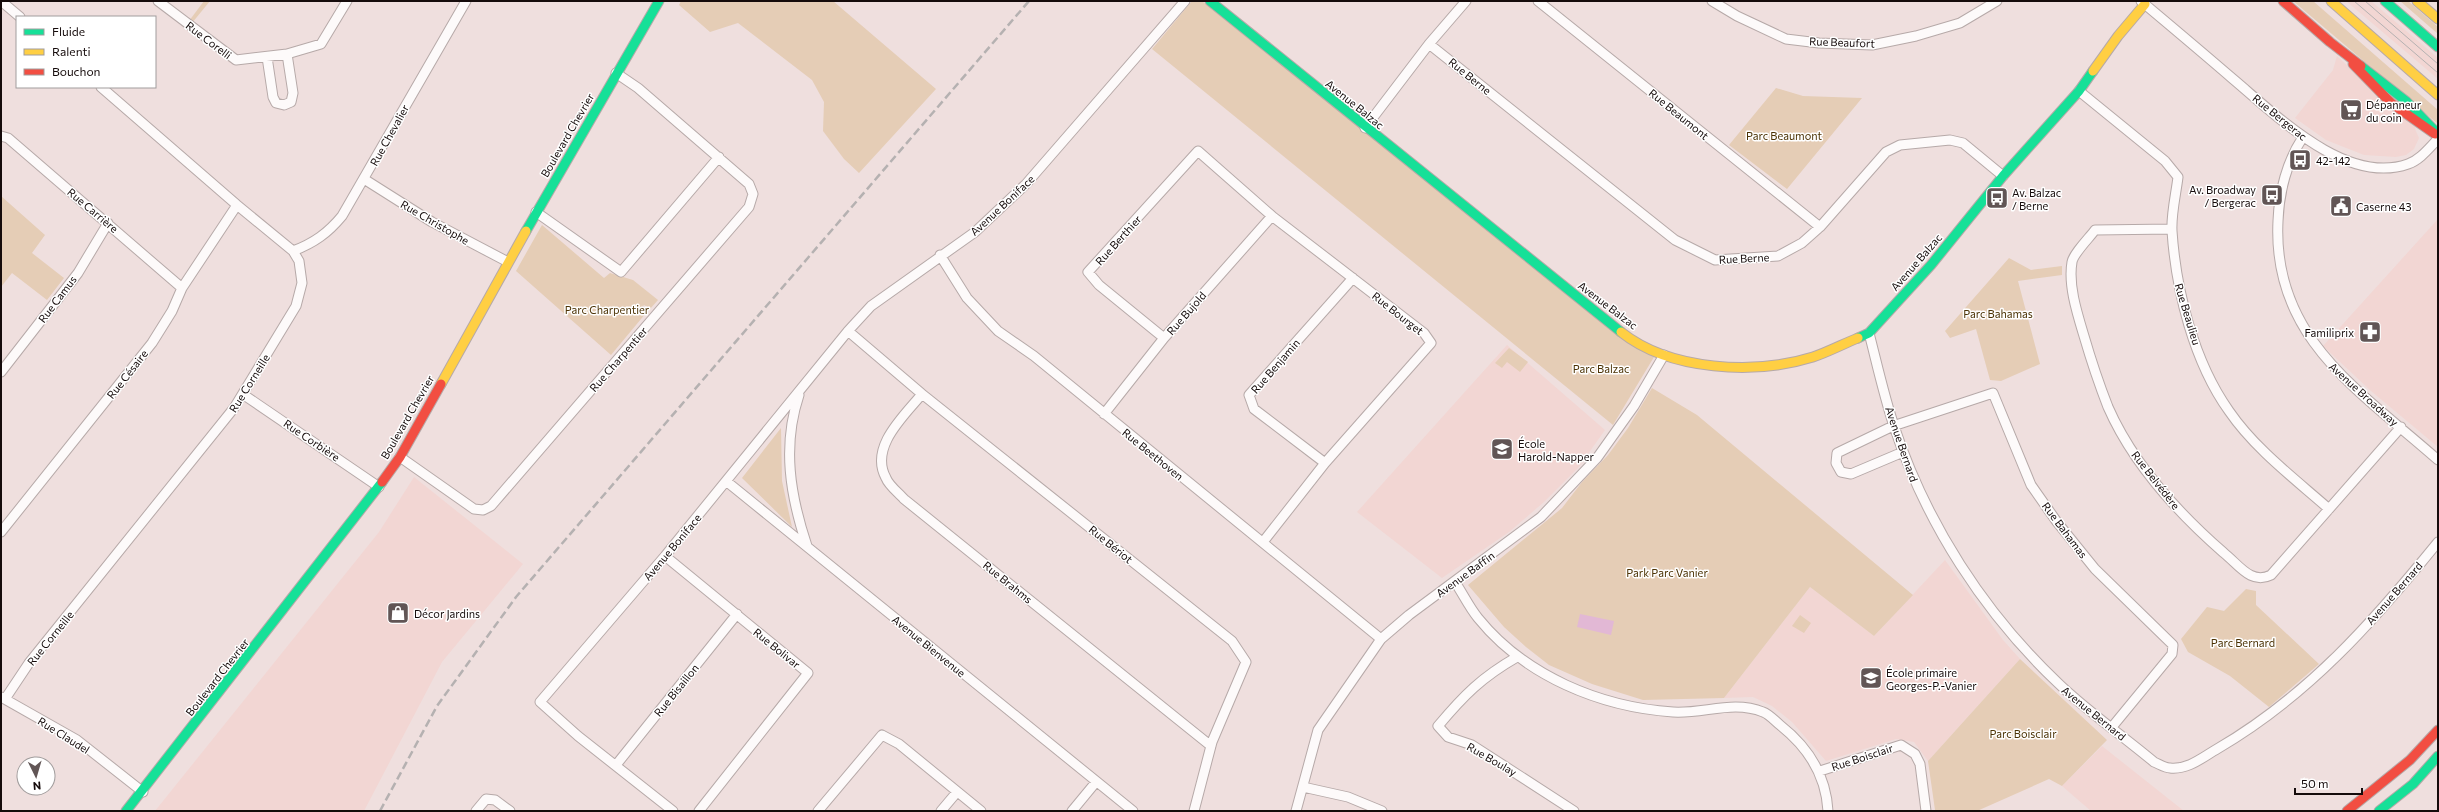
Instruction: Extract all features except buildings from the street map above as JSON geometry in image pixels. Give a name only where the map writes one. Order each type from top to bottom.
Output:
[{"type":"main road","name":"Boulevard Chevrier","points":[[126,811],[143,792],[380,487],[400,457],[536,212],[659,1]]},
{"type":"main road","name":"Avenue Balzac","points":[[1210,1],[1365,128],[1625,335],[1664,354],[1722,368],[1766,366],[1813,357],[1869,333],[1931,265],[2003,176],[2079,91],[2143,3]]},
{"type":"main road","points":[[2283,1],[2345,54],[2362,75],[2420,126],[2438,135]]},
{"type":"main road","points":[[2331,1],[2438,96]]},
{"type":"main road","points":[[2385,1],[2438,47]]},
{"type":"main road","points":[[2417,1],[2438,19]]},
{"type":"main road","points":[[2347,811],[2410,760],[2438,730]]},
{"type":"main road","points":[[2379,811],[2413,784],[2438,756]]},
{"type":"street","points":[[1,1],[19,16]]},
{"type":"street","name":"Rue Corelli","points":[[158,1],[236,60],[287,54],[321,44],[347,1]]},
{"type":"street","name":"Rue Chevalier","points":[[293,251],[309,245],[330,231],[364,179],[466,1]]},
{"type":"street","name":"Avenue Boniface","points":[[616,765],[540,702],[666,556],[848,331],[871,306],[940,255],[975,232],[1026,184],[1186,1]]},
{"type":"street","points":[[1365,128],[1429,44],[1466,1]]},
{"type":"street","name":"Rue Beaumont","points":[[1538,1],[1820,227]]},
{"type":"street","name":"Rue Beaufort","points":[[1712,1],[1737,16],[1786,38],[1819,43],[1872,45],[1916,36],[1960,23],[1997,1]]},
{"type":"street","name":"Rue Bergerac","points":[[2143,3],[2303,137],[2346,159],[2368,166],[2388,167],[2413,162],[2438,139]]},
{"type":"street","name":"Rue Berne","points":[[1429,44],[1675,240],[1715,260],[1778,256],[1802,243],[1820,227],[1886,152],[1900,145],[1950,140],[1963,144],[2003,176]]},
{"type":"street","points":[[267,57],[273,96],[276,103],[284,105],[290,102],[294,93],[287,54]]},
{"type":"street","name":"Rue Charpentier","points":[[400,457],[474,509],[484,510],[491,506],[750,207],[753,194],[749,184],[638,88],[616,73]]},
{"type":"street","name":"Rue Corneille","points":[[3,698],[29,663],[244,395],[299,298],[301,274],[298,257],[293,251],[237,205],[102,88]]},
{"type":"street","name":"Rue Beaulieu","points":[[2079,91],[2165,161],[2178,177],[2172,230],[2179,291],[2209,377],[2229,412],[2258,444],[2329,509]]},
{"type":"street","name":"Rue Carrière","points":[[1,136],[8,138],[182,288]]},
{"type":"street","name":"Avenue Broadway","points":[[2303,137],[2293,152],[2288,166],[2279,208],[2278,247],[2287,291],[2299,320],[2323,357],[2343,377],[2438,460]]},
{"type":"street","name":"Rue Bourget","points":[[1198,151],[1272,216],[1424,333],[1431,343],[1325,463],[1263,542]]},
{"type":"street","name":"Rue Berthier","points":[[1164,338],[1100,285],[1088,272],[1198,151]]},
{"type":"street","points":[[536,212],[621,272],[719,157]]},
{"type":"street","name":"Rue Christophe","points":[[364,179],[432,222],[508,262]]},
{"type":"street","name":"Rue Césaire","points":[[1,532],[152,343],[172,311],[182,288],[237,205]]},
{"type":"street","name":"Rue Bujold","points":[[1104,414],[1164,338],[1272,216]]},
{"type":"street","name":"Rue Camus","points":[[1,372],[78,272],[108,223]]},
{"type":"street","name":"Rue Belvédère","points":[[2172,230],[2095,230],[2072,260],[2072,276],[2077,314],[2088,351],[2109,408],[2130,447],[2178,509],[2255,579],[2263,579],[2271,575],[2401,427]]},
{"type":"street","name":"Rue Beethoven","points":[[940,255],[967,298],[998,331],[1034,356],[1381,640]]},
{"type":"street","name":"Rue Benjamin","points":[[1325,463],[1254,409],[1249,395],[1353,278]]},
{"type":"street","name":"Rue Bériot","points":[[848,331],[922,394],[1232,641],[1246,662],[1211,746],[1194,811]]},
{"type":"street","name":"Avenue Bernard","points":[[1869,333],[1893,426],[1915,483],[1961,568],[1999,619],[2059,684],[2154,762],[2170,768],[2188,766],[2238,737],[2320,674],[2397,592],[2438,542]]},
{"type":"street","name":"Avenue Baffin","points":[[1296,811],[1318,730],[1381,640],[1409,615],[1541,517],[1597,458],[1634,406],[1664,354]]},
{"type":"street","name":"Avenue Boniface","points":[[801,390],[791,417],[788,454],[790,486],[807,546]]},
{"type":"street","name":"Rue Bahamas","points":[[1893,426],[1993,393],[2031,485],[2057,522],[2095,569],[2173,645],[2172,654],[2112,727]]},
{"type":"street","name":"Rue Brahms","points":[[922,394],[898,423],[882,447],[881,464],[886,479],[904,499],[1211,746]]},
{"type":"street","name":"Rue Corbière","points":[[244,395],[380,487]]},
{"type":"street","points":[[1893,426],[1836,453],[1836,463],[1841,472],[1851,474],[1904,452]]},
{"type":"street","name":"Avenue Bienvenue","points":[[726,481],[1133,811]]},
{"type":"street","name":"Rue Bolivar","points":[[666,556],[808,673],[699,811]]},
{"type":"street","points":[[1455,582],[1477,617],[1517,657],[1544,675],[1578,690],[1620,704],[1674,712],[1736,706],[1764,712],[1785,729],[1806,750],[1820,771],[1828,811]]},
{"type":"street","name":"Rue Bisaillon","points":[[616,765],[737,614]]},
{"type":"street","name":"Rue Boulay","points":[[1517,657],[1490,672],[1459,701],[1438,726],[1448,737],[1472,746],[1574,811]]},
{"type":"street","name":"Rue Claudel","points":[[3,698],[77,740],[143,792]]},
{"type":"street","points":[[818,811],[882,735],[899,744],[980,811]]},
{"type":"street","name":"Rue Boisclair","points":[[1820,771],[1901,745],[1915,754],[1920,764],[1926,811]]},
{"type":"street","points":[[616,765],[673,811]]},
{"type":"street","points":[[1072,811],[1096,782]]},
{"type":"street","points":[[1303,787],[1348,797],[1382,811]]},
{"type":"street","points":[[941,811],[957,792]]},
{"type":"street","points":[[476,811],[486,799],[495,800],[510,811]]},
{"type":"shaded area","points":[[2346,1],[2371,1],[2438,58],[2438,79]]},
{"type":"shaded area","points":[[2337,56],[2373,90],[2416,127],[2415,129],[2419,138],[2414,149],[2406,155],[2396,157],[2364,155],[2326,140],[2295,118],[2333,70]]},
{"type":"shaded area","points":[[2438,219],[2438,447],[2371,391],[2323,346]]},
{"type":"shaded area","name":"École Harold-Napper","points":[[1507,345],[1605,430],[1578,468],[1544,502],[1509,532],[1442,578],[1357,512]]},
{"type":"shaded area","name":"Décor Jardins","points":[[414,477],[523,564],[442,662],[364,811],[155,811],[379,532]]},
{"type":"shaded area","name":"École primaire Georges-P.-Vanier","points":[[1945,560],[2003,640],[2020,659],[1928,761],[1914,742],[1896,739],[1826,761],[1792,722],[1772,706],[1753,697],[1724,698],[1810,587],[1874,636]]},
{"type":"shaded area","points":[[1580,614],[1614,621],[1611,635],[1577,627]]},
{"type":"shaded area","points":[[2102,746],[2184,811],[2091,811],[2062,786]]},
{"type":"green space","points":[[204,1],[210,1],[192,23],[189,21]]},
{"type":"green space","points":[[681,1],[833,1],[936,89],[859,173],[844,159],[823,131],[824,102],[812,80],[738,23],[710,32],[679,5]]},
{"type":"green space","name":"Parc Balzac","points":[[1192,1],[1202,1],[1626,341],[1654,357],[1613,425],[1152,49]]},
{"type":"green space","points":[[2293,1],[2313,1],[2438,110],[2438,124]]},
{"type":"green space","points":[[2400,1],[2408,1],[2438,27],[2438,34]]},
{"type":"green space","name":"Parc Beaumont","points":[[1776,88],[1803,96],[1862,98],[1787,189],[1729,145]]},
{"type":"green space","points":[[1,196],[45,235],[32,253],[64,278],[47,300],[12,273],[1,287]]},
{"type":"green space","name":"Parc Charpentier","points":[[542,225],[604,278],[610,273],[633,280],[658,300],[650,309],[644,305],[641,309],[646,313],[611,355],[516,271]]},
{"type":"green space","name":"Parc Bahamas","points":[[2009,258],[2031,270],[2062,266],[2062,275],[2018,281],[2040,364],[2001,381],[1990,380],[1976,329],[1950,338],[1945,331]]},
{"type":"green space","points":[[1509,348],[1528,362],[1520,372],[1507,362],[1502,368],[1495,363]]},
{"type":"green space","name":"Park Parc Vanier","points":[[1652,388],[1697,415],[1913,595],[1874,636],[1810,587],[1724,698],[1643,700],[1592,684],[1549,665],[1526,647],[1504,627],[1468,585],[1562,508],[1582,482],[1608,455],[1628,428]]},
{"type":"green space","points":[[781,428],[782,481],[792,527],[742,478]]},
{"type":"green space","name":"Parc Bernard","points":[[2246,589],[2256,591],[2256,605],[2319,664],[2269,707],[2230,676],[2188,652],[2181,639],[2207,607],[2224,611]]},
{"type":"green space","points":[[1800,615],[1811,623],[1804,633],[1792,626]]},
{"type":"green space","name":"Parc Boisclair","points":[[2020,659],[2107,740],[2062,786],[2049,779],[1977,811],[1935,810],[1928,761]]},
{"type":"tram line","points":[[2354,1],[2438,73]]},
{"type":"tram line","points":[[2365,1],[2438,64]]},
{"type":"railway","points":[[380,811],[437,706],[516,597],[1029,1]]},
{"type":"traffic: fast","points":[[526,231],[659,1]]},
{"type":"traffic: fast","points":[[1210,1],[1621,332]]},
{"type":"traffic: fast","points":[[2385,1],[2438,47]]},
{"type":"traffic: fast","points":[[2361,66],[2406,101],[2438,134]]},
{"type":"traffic: fast","points":[[1858,338],[1869,333],[1931,265],[2003,176],[2079,91],[2093,71]]},
{"type":"traffic: fast","points":[[126,811],[382,482]]},
{"type":"traffic: fast","points":[[2379,811],[2413,784],[2438,756]]},
{"type":"traffic: slow","points":[[2331,1],[2438,95]]},
{"type":"traffic: slow","points":[[2417,1],[2438,19]]},
{"type":"traffic: slow","points":[[2093,71],[2118,36],[2145,4]]},
{"type":"traffic: slow","points":[[441,384],[526,231]]},
{"type":"traffic: slow","points":[[1621,332],[1641,345],[1664,355],[1688,362],[1714,366],[1740,367],[1790,363],[1819,355],[1858,338]]},
{"type":"traffic: jam","points":[[2283,1],[2330,42],[2361,66]]},
{"type":"traffic: jam","points":[[2353,64],[2391,103],[2435,134]]},
{"type":"traffic: jam","points":[[382,482],[400,457],[441,384]]},
{"type":"traffic: jam","points":[[2347,811],[2410,760],[2438,730]]},
{"type":"place","name":"Dépanneur du coin","points":[[2351,110]]},
{"type":"place","name":"42-142","points":[[2300,160]]},
{"type":"place","name":"Av. Broadway / Bergerac","points":[[2272,195]]},
{"type":"place","name":"Av. Balzac / Berne","points":[[1997,198]]},
{"type":"place","name":"Caserne 43","points":[[2341,206]]},
{"type":"place","name":"Familiprix","points":[[2370,332]]},
{"type":"place","name":"École Harold-Napper","points":[[1502,449]]},
{"type":"place","name":"Décor Jardins","points":[[398,613]]},
{"type":"place","name":"École primaire Georges-P.-Vanier","points":[[1871,678]]}]
